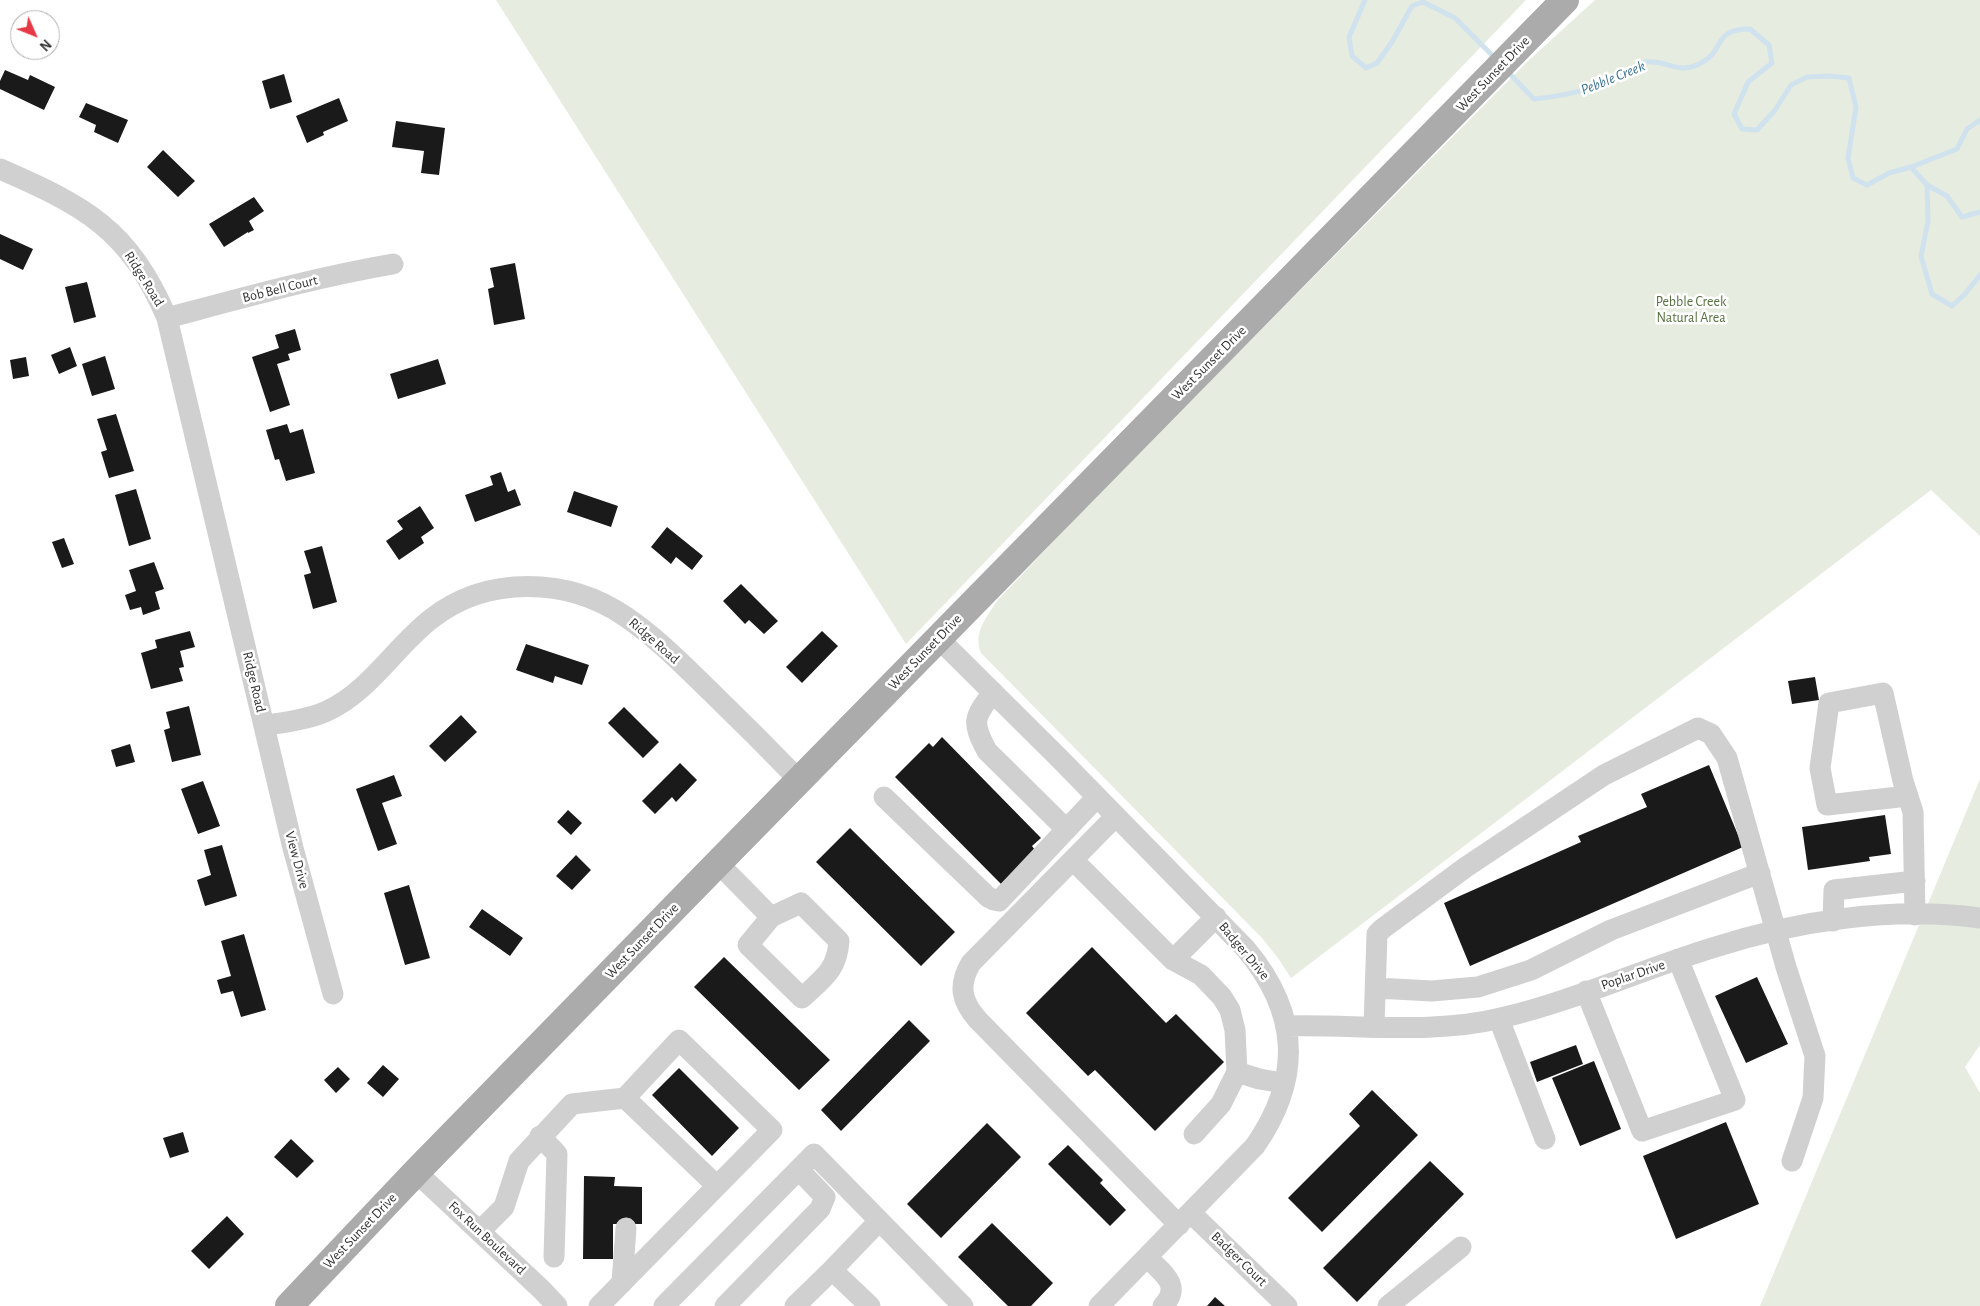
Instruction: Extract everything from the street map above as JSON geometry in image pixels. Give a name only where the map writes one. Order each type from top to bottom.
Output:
[{"type":"main road","name":"West Sunset Drive","points":[[289,1306],[416,1172],[1565,0]]},
{"type":"street","name":"Ridge Road","points":[[0,169],[52,192],[80,207],[102,223],[136,260],[155,292],[167,318],[264,726],[326,712],[342,702],[368,681],[432,618],[464,599],[501,588],[536,586],[566,590],[596,601],[624,616],[649,635],[695,677],[757,736],[799,780]]},
{"type":"street","name":"Bob Bell Court","points":[[167,318],[290,286],[393,264]]},
{"type":"street","name":"Badger Drive","points":[[938,638],[1216,917],[1261,967],[1280,1003],[1286,1026],[1288,1057],[1284,1083],[1281,1099],[1269,1126],[1255,1146],[1099,1306]]},
{"type":"street","points":[[993,692],[978,712],[976,722],[987,751],[1066,829]]},
{"type":"street","points":[[1908,796],[1827,805],[1820,768],[1828,703],[1883,693],[1913,812],[1916,915]]},
{"type":"street","name":"View Drive","points":[[264,726],[293,848],[333,994]]},
{"type":"street","points":[[1374,1026],[1377,934],[1382,928],[1466,867],[1604,775],[1698,728],[1711,734],[1727,758],[1776,930],[1815,1056],[1813,1098],[1792,1161]]},
{"type":"street","points":[[884,797],[988,896],[1000,901],[1097,797]]},
{"type":"street","name":"Badger Court","points":[[1116,816],[971,963],[963,983],[965,1002],[978,1020],[1185,1219],[1288,1306]]},
{"type":"street","points":[[1073,860],[1173,960],[1201,975],[1222,997],[1230,1010],[1235,1030],[1237,1072],[1221,1104],[1194,1134]]},
{"type":"street","points":[[718,863],[771,917]]},
{"type":"street","points":[[1376,988],[1432,991],[1478,987],[1531,970],[1611,930],[1760,873]]},
{"type":"street","points":[[1833,920],[1834,890],[1914,881]]},
{"type":"street","points":[[800,904],[839,941],[838,956],[830,971],[802,998],[748,945],[771,917],[800,904]]},
{"type":"street","name":"Poplar Drive","points":[[1286,1026],[1428,1028],[1499,1019],[1550,1004],[1711,948],[1776,930],[1833,920],[1877,916],[1916,915],[1980,918]]},
{"type":"street","points":[[1173,960],[1216,917]]},
{"type":"street","points":[[1586,991],[1642,1131],[1735,1100],[1678,959]]},
{"type":"street","points":[[1499,1019],[1545,1139]]},
{"type":"street","points":[[480,1231],[504,1207],[519,1161],[540,1136],[572,1104],[625,1098],[679,1040],[772,1130],[599,1306]]},
{"type":"street","points":[[1237,1072],[1259,1079],[1284,1083]]},
{"type":"street","points":[[625,1098],[717,1186]]},
{"type":"street","points":[[540,1136],[557,1154],[554,1257]]},
{"type":"street","points":[[664,1306],[814,1154],[963,1306]]},
{"type":"street","points":[[725,1306],[820,1209],[825,1197],[799,1170]]},
{"type":"street","name":"Fox Run Boulevard","points":[[416,1172],[557,1306]]},
{"type":"street","points":[[795,1306],[879,1221]]},
{"type":"street","points":[[622,1283],[626,1228]]},
{"type":"street","points":[[1388,1306],[1461,1247]]},
{"type":"street","points":[[1147,1257],[1170,1281],[1172,1287],[1171,1294],[1163,1306]]},
{"type":"street","points":[[832,1270],[870,1306]]},
{"type":"green space","points":[[496,0],[1526,0],[906,644]]},
{"type":"green space","name":"Pebble Creek Natural Area","points":[[1595,0],[1980,0],[1980,536],[1931,490],[1291,978],[1262,938],[981,653],[979,646],[980,632],[997,601],[1103,489],[1527,62]]},
{"type":"green space","points":[[1980,779],[1980,1045],[1965,1067],[1980,1093],[1980,1306],[1760,1306]]},
{"type":"building","points":[[5,70],[28,80],[30,75],[55,87],[44,110],[0,89],[0,81]]},
{"type":"building","points":[[284,74],[292,102],[270,109],[262,81]]},
{"type":"building","points":[[339,98],[348,121],[323,132],[324,135],[307,143],[296,116]]},
{"type":"building","points":[[86,103],[128,120],[118,143],[94,132],[96,125],[79,117]]},
{"type":"building","points":[[396,121],[445,128],[439,175],[421,173],[424,151],[392,147]]},
{"type":"building","points":[[163,150],[195,181],[178,197],[147,167]]},
{"type":"building","points":[[254,197],[264,211],[249,221],[254,230],[224,247],[209,224]]},
{"type":"building","points":[[0,234],[33,249],[23,270],[0,259]]},
{"type":"building","points":[[515,263],[525,319],[494,325],[488,289],[494,287],[490,268]]},
{"type":"building","points":[[87,282],[96,317],[74,323],[65,287]]},
{"type":"building","points":[[295,329],[301,350],[288,354],[290,360],[277,364],[290,405],[270,412],[252,357],[279,348],[275,335]]},
{"type":"building","points":[[70,347],[77,366],[59,374],[51,355]]},
{"type":"building","points":[[105,356],[115,389],[92,396],[82,364]]},
{"type":"building","points":[[26,357],[29,376],[13,379],[10,360]]},
{"type":"building","points":[[438,359],[446,384],[398,399],[390,374]]},
{"type":"building","points":[[116,414],[134,471],[109,478],[101,452],[107,450],[97,419]]},
{"type":"building","points":[[287,424],[290,433],[303,429],[315,473],[286,481],[279,459],[275,460],[266,430]]},
{"type":"building","points":[[501,472],[508,492],[515,489],[521,505],[475,522],[465,495],[493,485],[490,476]]},
{"type":"building","points":[[136,489],[151,539],[129,546],[115,495]]},
{"type":"building","points":[[574,491],[618,506],[611,527],[567,512]]},
{"type":"building","points":[[420,506],[434,528],[421,537],[424,543],[399,560],[386,541],[403,529],[397,521]]},
{"type":"building","points":[[667,527],[703,556],[692,570],[676,557],[671,564],[651,547]]},
{"type":"building","points":[[64,538],[74,564],[62,568],[52,542]]},
{"type":"building","points":[[322,546],[337,602],[313,609],[304,575],[311,573],[304,551]]},
{"type":"building","points":[[154,562],[164,589],[155,592],[160,609],[143,615],[141,607],[130,610],[125,595],[136,591],[129,570]]},
{"type":"building","points":[[741,584],[778,621],[764,634],[749,620],[745,624],[723,601]]},
{"type":"building","points":[[190,631],[195,647],[180,651],[184,667],[179,668],[183,681],[151,689],[141,653],[157,648],[155,640]]},
{"type":"building","points":[[822,631],[838,646],[802,683],[786,667]]},
{"type":"building","points":[[526,644],[589,665],[582,685],[555,676],[553,683],[516,670]]},
{"type":"building","points":[[1815,677],[1819,700],[1792,704],[1788,681]]},
{"type":"building","points":[[189,706],[201,755],[172,762],[164,730],[170,728],[166,712]]},
{"type":"building","points":[[624,707],[659,742],[643,758],[608,723]]},
{"type":"building","points":[[461,715],[477,732],[445,762],[429,746]]},
{"type":"building","points":[[942,737],[1041,838],[1032,846],[1035,850],[1001,884],[895,777],[929,743],[933,747]]},
{"type":"building","points":[[130,744],[135,762],[116,767],[111,750]]},
{"type":"building","points":[[680,763],[697,780],[676,802],[672,797],[655,814],[642,801]]},
{"type":"building","points":[[1709,765],[1743,847],[1470,966],[1444,903],[1581,842],[1578,836],[1647,807],[1641,794]]},
{"type":"building","points":[[394,775],[402,796],[382,803],[397,844],[378,851],[356,789]]},
{"type":"building","points":[[203,781],[220,826],[198,834],[181,789]]},
{"type":"building","points":[[568,810],[582,823],[571,835],[557,822]]},
{"type":"building","points":[[1885,815],[1891,854],[1869,857],[1870,861],[1808,870],[1802,827]]},
{"type":"building","points":[[850,828],[955,932],[921,966],[816,862]]},
{"type":"building","points":[[222,845],[237,896],[205,906],[197,880],[211,875],[204,850]]},
{"type":"building","points":[[576,855],[591,870],[572,890],[556,876]]},
{"type":"building","points":[[409,885],[430,958],[405,965],[384,893]]},
{"type":"building","points":[[482,909],[523,938],[510,956],[469,927]]},
{"type":"building","points":[[244,934],[266,1010],[241,1017],[233,991],[221,994],[217,980],[231,976],[221,941]]},
{"type":"building","points":[[1092,947],[1166,1023],[1176,1014],[1224,1062],[1155,1131],[1095,1070],[1088,1076],[1026,1013]]},
{"type":"building","points":[[724,957],[830,1060],[799,1090],[694,987]]},
{"type":"building","points":[[1757,977],[1788,1044],[1746,1063],[1715,996]]},
{"type":"building","points":[[909,1020],[930,1041],[841,1131],[821,1110]]},
{"type":"building","points":[[1576,1045],[1583,1064],[1537,1082],[1530,1062]]},
{"type":"building","points":[[1594,1061],[1621,1129],[1580,1146],[1552,1078]]},
{"type":"building","points":[[383,1065],[399,1079],[383,1097],[367,1083]]},
{"type":"building","points":[[338,1067],[350,1079],[336,1093],[324,1080]]},
{"type":"building","points":[[679,1068],[739,1128],[712,1156],[652,1095]]},
{"type":"building","points":[[1372,1090],[1418,1135],[1322,1232],[1288,1198],[1360,1126],[1349,1114]]},
{"type":"building","points":[[1726,1122],[1759,1204],[1676,1239],[1643,1156]]},
{"type":"building","points":[[987,1123],[1021,1157],[941,1238],[907,1204]]},
{"type":"building","points":[[183,1132],[189,1152],[170,1158],[163,1138]]},
{"type":"building","points":[[291,1139],[314,1161],[297,1178],[274,1157]]},
{"type":"building","points":[[1068,1145],[1103,1180],[1100,1183],[1126,1210],[1110,1226],[1048,1164]]},
{"type":"building","points":[[1430,1161],[1464,1194],[1357,1302],[1323,1268]]},
{"type":"building","points":[[584,1176],[615,1177],[614,1186],[642,1187],[642,1224],[613,1224],[613,1259],[583,1259]]},
{"type":"building","points":[[227,1216],[244,1234],[209,1269],[191,1251]]},
{"type":"building","points":[[992,1223],[1053,1283],[1031,1306],[1008,1306],[958,1257]]},
{"type":"building","points":[[1215,1297],[1225,1306],[1207,1306]]},
{"type":"waterway","name":"Pebble Creek","points":[[1365,0],[1349,37],[1352,56],[1366,68],[1377,63],[1392,42],[1412,6],[1423,2],[1455,18],[1496,59]]},
{"type":"waterway","name":"Pebble Creek","points":[[1507,71],[1534,99],[1557,96],[1600,84],[1625,74],[1645,62],[1660,63],[1679,68],[1693,67],[1709,58],[1720,41],[1729,33],[1750,29],[1769,45],[1772,63],[1748,82],[1734,114],[1742,129],[1757,130],[1775,110],[1791,85],[1807,77],[1829,76],[1849,78],[1856,107],[1848,158],[1853,178],[1867,185],[1889,173],[1911,167],[1927,185],[1947,196],[1962,217],[1980,212]]},
{"type":"waterway","name":"Pebble Creek","points":[[1911,167],[1957,149],[1967,129],[1980,120]]},
{"type":"waterway","name":"Pebble Creek","points":[[1927,185],[1928,221],[1921,256],[1932,294],[1952,306],[1965,294],[1980,275]]}]
